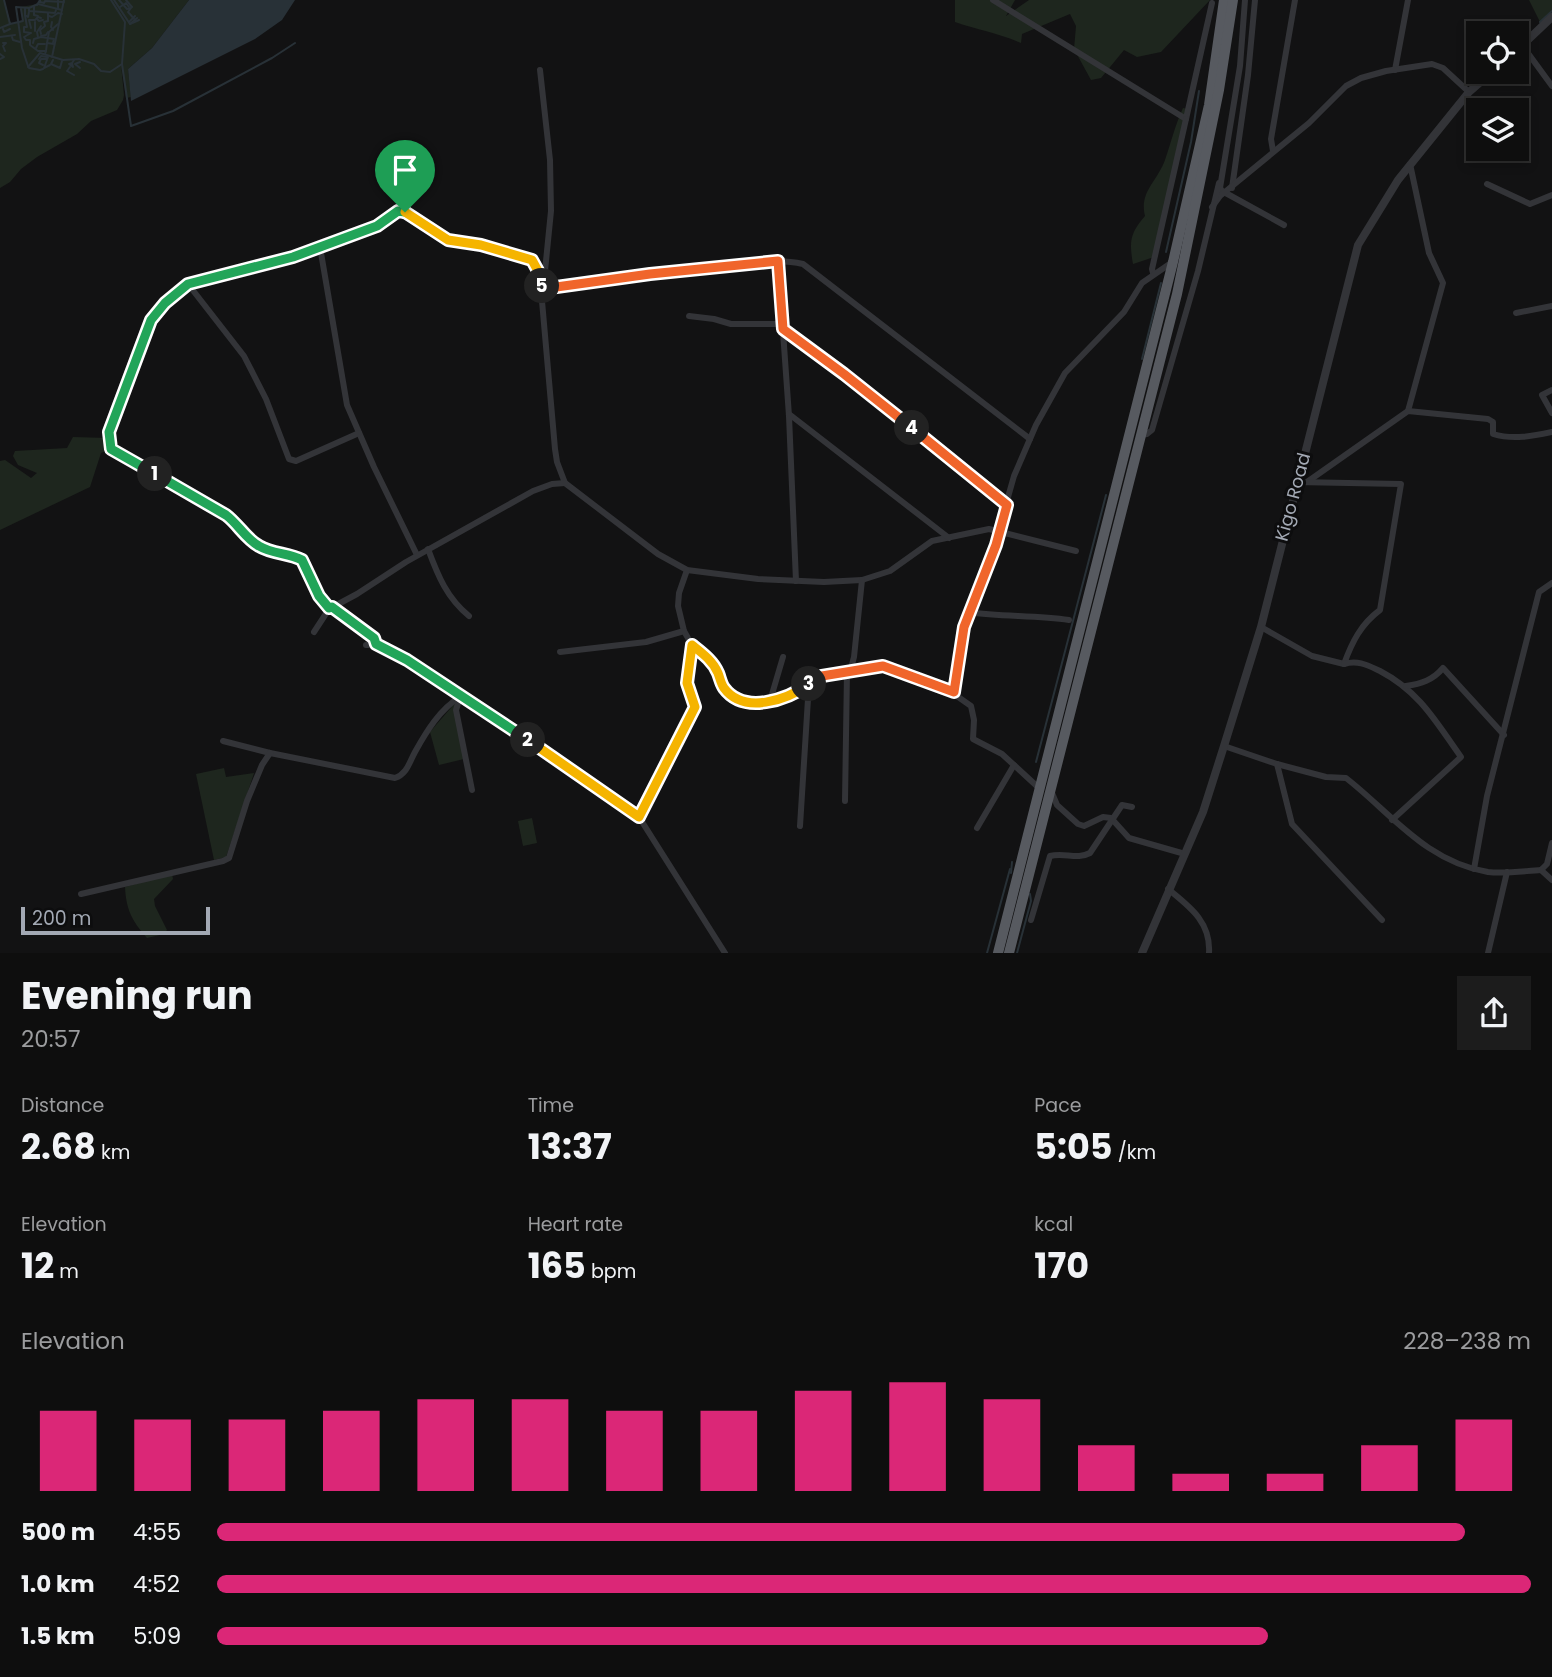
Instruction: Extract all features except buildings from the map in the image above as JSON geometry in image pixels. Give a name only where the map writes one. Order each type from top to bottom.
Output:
[{"type":"highway","points":[[1009,953],[1043,816],[1044,774],[1173,262],[1209,105],[1224,0]]},
{"type":"highway","points":[[998,953],[1045,789],[1177,294],[1224,67],[1233,0]]},
{"type":"street","points":[[993,0],[1186,119]]},
{"type":"street","points":[[1140,435],[1147,435],[1152,430],[1198,271],[1219,183],[1240,66],[1245,0]]},
{"type":"street","points":[[1229,190],[1248,75],[1255,0]]},
{"type":"street","points":[[1273,151],[1271,139],[1295,0]]},
{"type":"street","points":[[1395,70],[1408,0]]},
{"type":"street","points":[[1153,274],[1212,3]]},
{"type":"street","points":[[1529,39],[1552,17]]},
{"type":"street","points":[[1529,59],[1552,86]]},
{"type":"street","points":[[1212,207],[1346,86],[1361,78],[1435,65],[1443,68],[1469,92]]},
{"type":"street","points":[[540,70],[551,195],[542,289],[544,336],[555,449],[565,483],[658,554],[687,570],[758,579],[862,580],[890,571],[932,541],[989,529],[1015,538],[1076,551]]},
{"type":"street","name":"Kigo Road","points":[[1142,953],[1203,812],[1261,627],[1359,244],[1375,214],[1410,164],[1478,84]]},
{"type":"street","points":[[1307,482],[1408,411],[1443,284],[1429,253],[1410,164]]},
{"type":"street","points":[[1219,183],[1222,191],[1229,190],[1284,225]]},
{"type":"street","points":[[1488,184],[1530,204],[1552,195]]},
{"type":"street","points":[[376,644],[374,638],[330,608],[319,596],[302,560],[262,548],[226,515],[111,449],[108,438],[111,422],[151,320],[165,303],[188,284],[293,257],[377,226],[401,211],[410,214],[448,240],[481,245],[532,260],[543,280]]},
{"type":"street","points":[[320,247],[347,405],[417,555]]},
{"type":"street","points":[[542,289],[650,274],[778,261],[803,264],[1030,439]]},
{"type":"street","points":[[778,261],[789,414],[796,581]]},
{"type":"street","points":[[954,692],[968,612],[989,564],[1014,476],[1030,439],[1065,373],[1124,312],[1142,283],[1173,262]]},
{"type":"street","points":[[1153,274],[1162,277],[1167,285]]},
{"type":"street","points":[[188,284],[244,356],[266,400],[289,459],[296,461],[359,433]]},
{"type":"street","points":[[1516,313],[1552,306]]},
{"type":"street","points":[[689,316],[731,324],[782,326],[1007,505]]},
{"type":"street","points":[[1552,390],[1542,396],[1552,413]]},
{"type":"street","points":[[1408,411],[1488,419],[1493,422],[1493,433],[1504,436],[1530,437],[1552,432]]},
{"type":"street","points":[[789,414],[949,538]]},
{"type":"street","points":[[1296,482],[1401,484],[1380,610],[1361,628],[1344,664]]},
{"type":"street","points":[[314,632],[330,608],[417,555],[533,491],[552,484],[565,483]]},
{"type":"street","points":[[428,549],[441,583],[453,602],[469,616]]},
{"type":"street","points":[[687,570],[679,593],[678,606],[684,631],[692,645],[712,662],[724,688],[734,697],[746,702],[771,701],[788,696],[822,676],[876,666],[890,667],[954,692],[971,706],[972,739],[998,752],[1045,789],[1057,806],[1081,825],[1103,817],[1113,819],[1127,836],[1185,854]]},
{"type":"street","points":[[845,801],[848,672],[855,657],[862,580]]},
{"type":"street","points":[[1474,869],[1487,796],[1539,592],[1552,583]]},
{"type":"street","points":[[968,612],[999,617],[1036,616],[1069,620]]},
{"type":"street","points":[[1261,627],[1312,656],[1344,664],[1365,664],[1406,687],[1422,701],[1461,757],[1392,820]]},
{"type":"street","points":[[560,652],[646,642],[684,631]]},
{"type":"street","points":[[366,645],[376,644],[407,660],[597,786],[639,817],[725,953]]},
{"type":"street","points":[[639,817],[695,707],[687,683],[692,645]]},
{"type":"street","points":[[771,701],[783,657]]},
{"type":"street","points":[[1406,687],[1428,681],[1443,667],[1504,735]]},
{"type":"street","points":[[800,826],[809,683]]},
{"type":"street","points":[[223,741],[396,778],[405,772],[440,715],[460,697]]},
{"type":"street","points":[[460,697],[456,710],[472,790]]},
{"type":"street","points":[[1224,746],[1325,777],[1346,778],[1408,835],[1451,860],[1474,869],[1507,872],[1541,870],[1547,864],[1552,843]]},
{"type":"street","points":[[81,894],[229,858],[250,793],[270,753]]},
{"type":"street","points":[[1277,764],[1292,824],[1382,920]]},
{"type":"street","points":[[977,828],[1014,765]]},
{"type":"street","points":[[1028,778],[1044,774]]},
{"type":"street","points":[[1031,920],[1050,856],[1082,857],[1090,853],[1122,805],[1132,807]]},
{"type":"street","points":[[1043,816],[1057,806]]},
{"type":"street","points":[[1541,870],[1552,880]]},
{"type":"street","points":[[1488,953],[1507,872]]},
{"type":"street","points":[[1168,889],[1201,919],[1208,935],[1209,953]]},
{"type":"shaded area","points":[[0,0],[4,0],[11,24],[23,20],[20,7],[38,4],[40,0],[189,0],[152,48],[128,69],[131,97],[126,98],[121,64],[124,95],[117,110],[91,121],[77,134],[37,157],[0,188]]},
{"type":"shaded area","points":[[189,0],[295,0],[282,20],[255,39],[131,101],[128,69],[152,48]]},
{"type":"shaded area","points":[[955,0],[1015,0],[1006,16],[1029,0],[1210,0],[1161,52],[1137,57],[1124,50],[1101,78],[1091,80],[1074,49],[1076,26],[1070,14],[1022,34],[1021,43],[955,22]]},
{"type":"shaded area","points":[[1529,0],[1552,0],[1552,12],[1541,24]]},
{"type":"shaded area","points":[[1183,108],[1188,109],[1154,257],[1133,264],[1131,244],[1136,228],[1145,216],[1144,200],[1162,168]]},
{"type":"shaded area","points":[[73,437],[107,438],[108,450],[101,453],[90,487],[0,530],[0,461],[5,460],[31,478],[37,473],[18,465],[13,456],[15,451],[67,448]]},
{"type":"shaded area","points":[[456,702],[464,759],[439,765],[430,732]]},
{"type":"shaded area","points":[[224,768],[226,777],[254,773],[226,857],[214,860],[196,774]]},
{"type":"shaded area","points":[[532,818],[537,843],[523,846],[518,821]]},
{"type":"shaded area","points":[[172,874],[173,879],[154,899],[167,930],[164,934],[147,938],[131,914],[125,887]]},
{"type":"waterway","points":[[4,0],[10,24],[23,21],[21,9]]},
{"type":"waterway","points":[[37,5],[40,0],[44,3],[64,2]]},
{"type":"waterway","points":[[58,0],[58,9],[62,10]]},
{"type":"waterway","points":[[52,57],[64,0]]},
{"type":"waterway","points":[[28,67],[40,53],[63,60],[79,59],[94,64],[101,71],[110,72],[122,64],[125,22],[111,0]]},
{"type":"waterway","points":[[114,0],[130,24],[139,20]]},
{"type":"waterway","points":[[119,0],[127,9],[131,8],[128,12],[136,21]]},
{"type":"waterway","points":[[126,0],[132,7]]},
{"type":"waterway","points":[[120,7],[126,3],[129,7]]},
{"type":"waterway","points":[[28,66],[22,48],[16,7],[29,8],[38,4],[58,9]]},
{"type":"waterway","points":[[34,6],[34,15],[38,16]]},
{"type":"waterway","points":[[25,8],[25,15],[28,17],[29,12]]},
{"type":"waterway","points":[[29,8],[29,11],[55,13],[56,10]]},
{"type":"waterway","points":[[1540,22],[1552,11]]},
{"type":"waterway","points":[[41,34],[44,22],[48,21],[48,13]]},
{"type":"waterway","points":[[49,16],[62,14]]},
{"type":"waterway","points":[[25,15],[27,27],[24,27],[24,32],[31,33],[24,37],[30,40],[30,45],[38,51],[46,51],[45,54]]},
{"type":"waterway","points":[[129,22],[135,16]]},
{"type":"waterway","points":[[31,28],[29,20],[41,18]]},
{"type":"waterway","points":[[130,24],[137,18]]},
{"type":"waterway","points":[[37,19],[43,20]]},
{"type":"waterway","points":[[35,22],[35,31]]},
{"type":"waterway","points":[[52,22],[53,30]]},
{"type":"waterway","points":[[0,28],[10,24]]},
{"type":"waterway","points":[[47,43],[49,32],[58,24]]},
{"type":"waterway","points":[[38,37],[37,32],[41,26]]},
{"type":"waterway","points":[[3,29],[4,32],[10,29]]},
{"type":"waterway","points":[[41,36],[48,32]]},
{"type":"waterway","points":[[0,37],[15,35]]},
{"type":"waterway","points":[[12,37],[20,42]]},
{"type":"waterway","points":[[33,43],[34,39],[41,37],[54,39],[53,43]]},
{"type":"waterway","points":[[3,43],[6,43],[3,46],[5,51]]},
{"type":"waterway","points":[[46,51],[47,43],[54,44]]},
{"type":"waterway","points":[[122,64],[131,126],[173,111],[295,43]]},
{"type":"waterway","points":[[36,48],[38,44],[45,44]]},
{"type":"waterway","points":[[0,54],[4,57],[0,59]]},
{"type":"waterway","points":[[39,59],[41,56],[47,57]]},
{"type":"waterway","points":[[48,57],[44,68],[50,65]]},
{"type":"waterway","points":[[43,65],[39,63],[41,59],[47,59]]},
{"type":"waterway","points":[[53,60],[51,64],[60,68],[62,61]]},
{"type":"waterway","points":[[72,63],[69,64],[73,67],[74,60]]},
{"type":"waterway","points":[[80,62],[75,64],[80,68]]},
{"type":"waterway","points":[[70,67],[67,71],[74,75]]},
{"type":"waterway","points":[[29,68],[43,69]]},
{"type":"waterway","points":[[1166,252],[1191,142],[1199,91]]},
{"type":"waterway","points":[[1142,359],[1161,283]]},
{"type":"waterway","points":[[1036,762],[1106,495]]},
{"type":"waterway","points":[[1011,873],[1012,862]]},
{"type":"waterway","points":[[987,953],[1010,869]]},
{"type":"waterway","points":[[1017,953],[1031,901],[1030,894]]},
{"type":"route","points":[[398,211],[405,212],[448,240],[481,245],[532,260],[543,280],[542,289],[650,274],[778,261],[783,329],[844,374],[1007,505],[996,545],[964,627],[954,692],[890,667],[876,666],[822,676],[796,693],[780,699],[740,701],[724,688],[712,662],[692,645],[687,683],[695,707],[639,817],[597,786],[407,660],[376,644],[374,638],[325,604],[302,560],[262,548],[226,515],[111,449],[108,438],[111,422],[148,326],[176,293],[188,284],[293,257],[377,226],[398,211]]}]
